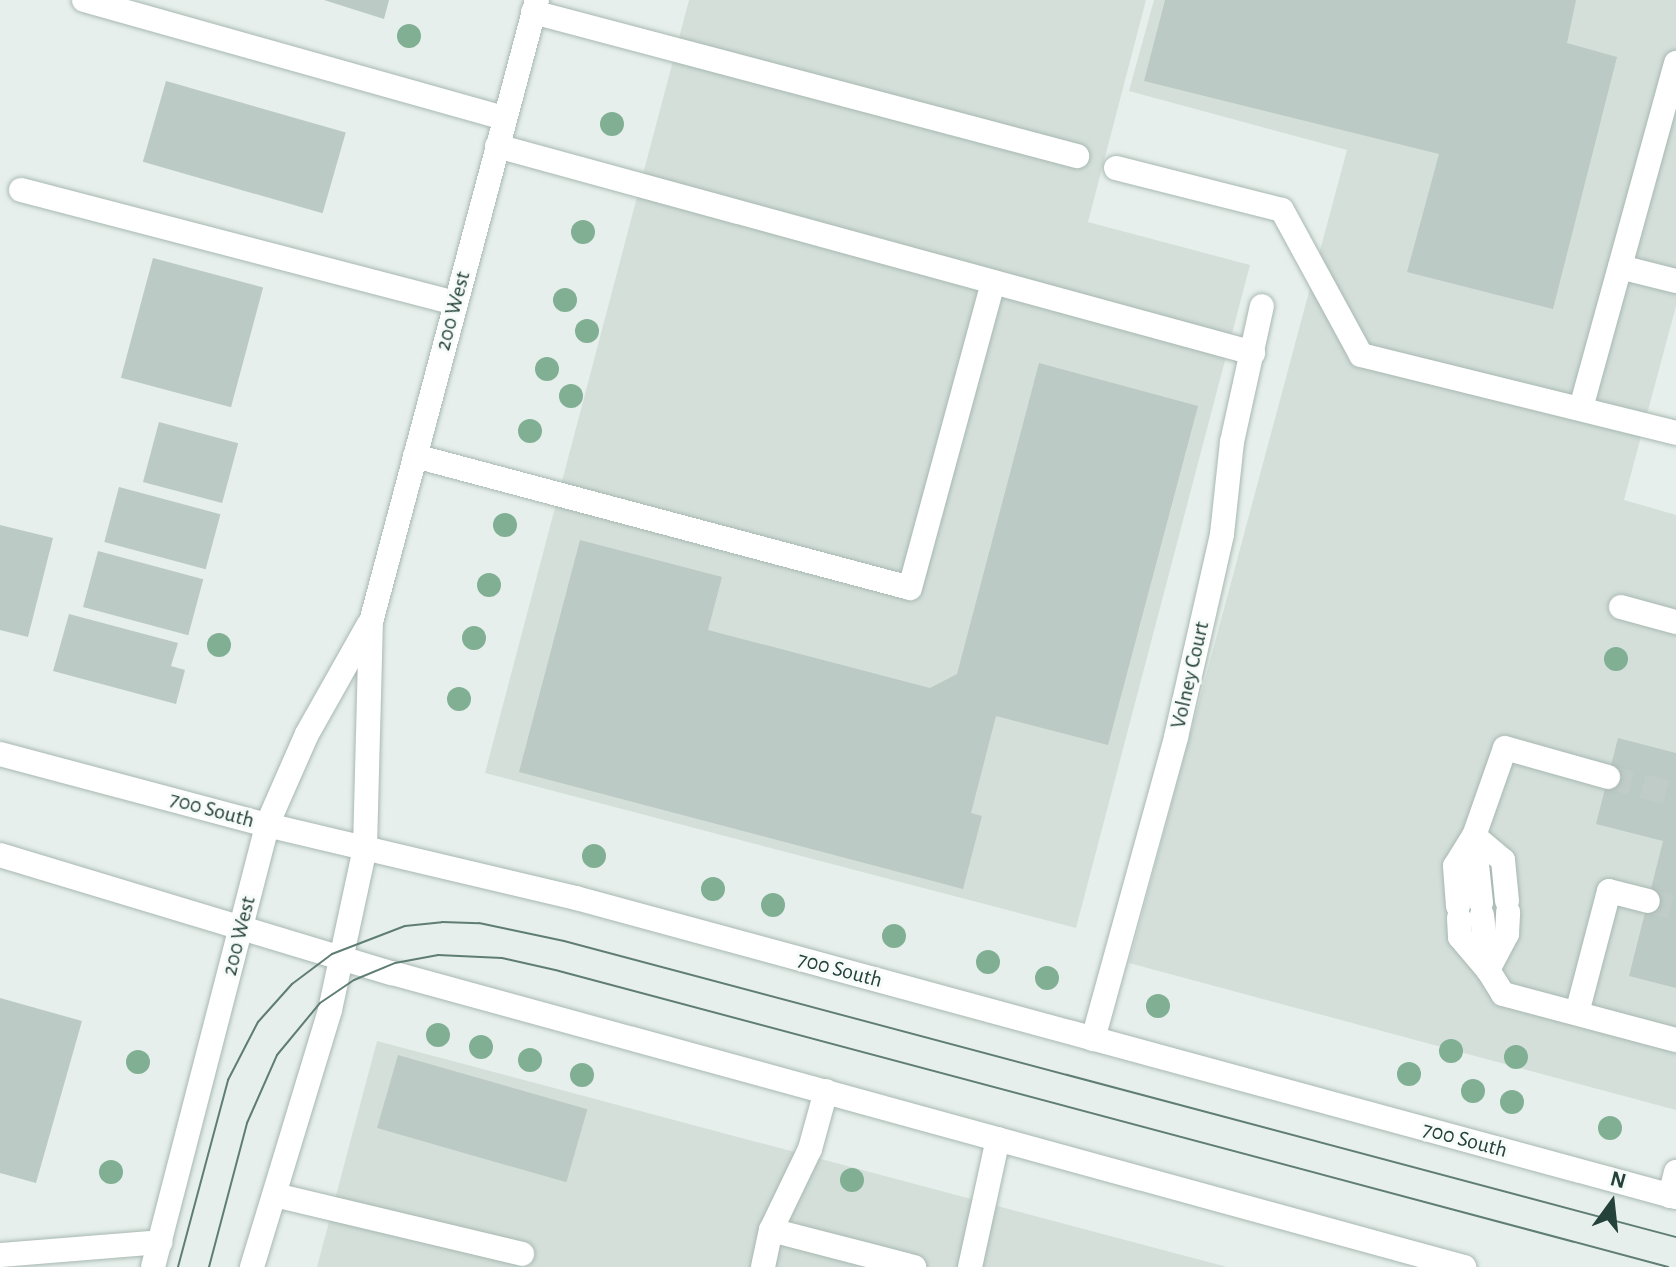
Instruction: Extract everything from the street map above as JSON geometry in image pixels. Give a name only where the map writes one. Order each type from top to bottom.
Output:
[{"type":"street","points":[[84,0],[505,118]]},
{"type":"street","points":[[535,6],[1077,156]]},
{"type":"street","name":"200 West","points":[[252,1267],[312,1077],[343,958],[365,848],[371,622],[535,6]]},
{"type":"street","points":[[1581,408],[1676,63]]},
{"type":"street","points":[[497,146],[1253,353]]},
{"type":"street","points":[[1116,168],[1282,210],[1361,355],[1676,433]]},
{"type":"street","points":[[21,190],[455,303]]},
{"type":"street","points":[[1620,267],[1676,281]]},
{"type":"street","points":[[415,456],[910,588],[993,282]]},
{"type":"street","name":"Volney Court","points":[[1093,1039],[1176,737],[1222,534],[1232,442],[1262,306]]},
{"type":"street","points":[[1621,607],[1676,622]]},
{"type":"street","name":"200 West","points":[[153,1267],[267,825],[307,734],[371,622]]},
{"type":"street","points":[[1608,777],[1505,748],[1474,836],[1455,866],[1488,970],[1503,994],[1676,1040]]},
{"type":"street","name":"700 South","points":[[0,754],[267,825],[576,898],[1093,1039],[1674,1188]]},
{"type":"street","points":[[1474,836],[1503,860],[1507,934],[1488,970]]},
{"type":"street","points":[[0,855],[241,930],[1464,1267]]},
{"type":"street","points":[[1577,1013],[1609,891],[1648,901]]},
{"type":"street","points":[[763,1267],[771,1230],[810,1149],[826,1091]]},
{"type":"street","points":[[970,1267],[998,1139]]},
{"type":"street","points":[[275,1195],[522,1254]]},
{"type":"street","points":[[771,1230],[914,1267]]},
{"type":"street","points":[[0,1255],[74,1252],[160,1242]]},
{"type":"shaded area","points":[[689,0],[1146,0],[1088,222],[1250,265],[1076,928],[485,773]]},
{"type":"shaded area","points":[[1154,0],[1676,0],[1676,306],[1624,500],[1676,515],[1676,1110],[1129,963],[1347,150],[1129,91]]},
{"type":"shaded area","points":[[377,1041],[1227,1267],[317,1267]]},
{"type":"building","points":[[324,0],[389,0],[384,19]]},
{"type":"building","points":[[1165,0],[1576,0],[1567,43],[1617,57],[1553,309],[1407,272],[1439,154],[1144,81]]},
{"type":"building","points":[[166,81],[346,133],[323,213],[143,162]]},
{"type":"building","points":[[153,258],[263,288],[231,407],[121,378]]},
{"type":"building","points":[[1039,363],[1198,406],[1108,745],[996,716],[971,813],[982,816],[963,889],[519,772],[580,540],[722,577],[708,630],[930,688],[957,674]]},
{"type":"building","points":[[159,422],[238,443],[222,503],[143,482]]},
{"type":"building","points":[[119,487],[220,514],[206,569],[104,542]]},
{"type":"building","points":[[0,525],[53,538],[28,637],[0,630]]},
{"type":"building","points":[[98,551],[203,579],[188,635],[83,607]]},
{"type":"building","points":[[69,614],[178,643],[171,666],[185,670],[176,704],[53,671]]},
{"type":"building","points":[[1618,738],[1676,753],[1676,988],[1629,976],[1663,841],[1596,824]]},
{"type":"building","points":[[0,998],[82,1021],[36,1183],[0,1173]]},
{"type":"building","points":[[398,1055],[587,1109],[566,1182],[377,1128]]},
{"type":"tunnel","points":[[1608,777],[1676,795]]},
{"type":"tunnel","points":[[1648,901],[1676,908]]},
{"type":"tram line","points":[[178,1267],[228,1080],[258,1022],[292,984],[332,954],[405,926],[442,922],[479,923],[564,941],[1676,1237]]},
{"type":"tram line","points":[[209,1267],[247,1123],[277,1055],[320,1003],[354,980],[395,963],[438,955],[502,958],[559,971],[1668,1267]]}]
